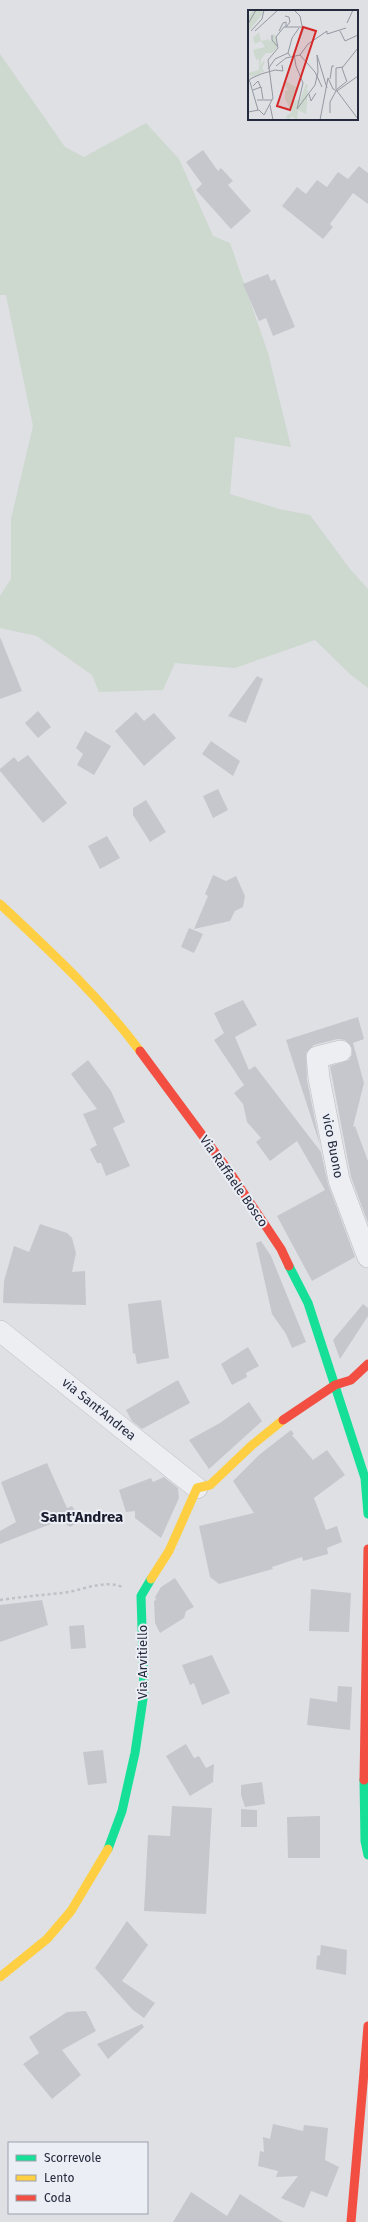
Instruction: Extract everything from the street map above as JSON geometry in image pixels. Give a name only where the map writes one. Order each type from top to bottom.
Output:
[{"type":"street","name":"Via Raffaele Bosco","points":[[0,904],[77,976],[115,1018],[230,1174],[281,1249],[308,1303],[336,1385],[365,1478],[368,1514]]},
{"type":"street","name":"vico Buono","points":[[341,1050],[317,1057],[319,1078],[339,1180],[368,1257]]},
{"type":"street","name":"via Sant'Andrea","points":[[0,1331],[197,1488]]},
{"type":"street","points":[[141,1596],[170,1551],[197,1488],[210,1485],[263,1436],[292,1413],[336,1385],[351,1380],[368,1364]]},
{"type":"street","points":[[368,1549],[364,1732],[365,1841],[368,1855]]},
{"type":"street","name":"Via Arvitiello","points":[[0,1977],[46,1939],[71,1911],[110,1845],[122,1811],[135,1753],[144,1692],[144,1646],[141,1596]]},
{"type":"street","points":[[351,2222],[368,2026]]},
{"type":"path","points":[[0,1600],[63,1593],[101,1584],[116,1585],[141,1596]]},
{"type":"shaded area","points":[[0,54],[65,147],[84,157],[146,123],[179,159],[213,236],[230,243],[268,353],[291,447],[235,437],[230,494],[279,509],[310,515],[350,569],[368,589],[368,688],[351,675],[315,640],[235,668],[175,663],[163,690],[99,692],[92,675],[37,636],[0,628],[0,596],[11,579],[11,519],[33,426],[6,295],[0,295]]},
{"type":"building","points":[[203,150],[218,171],[221,168],[233,181],[228,185],[251,211],[231,229],[196,190],[202,184],[186,162]]},
{"type":"building","points":[[359,166],[368,173],[368,204],[353,193],[330,224],[333,227],[323,239],[282,206],[297,187],[306,194],[317,180],[327,187],[338,172],[348,179]]},
{"type":"building","points":[[268,274],[271,281],[275,279],[295,327],[273,336],[266,318],[259,321],[243,284]]},
{"type":"building","points":[[0,637],[22,691],[0,699]]},
{"type":"building","points":[[257,676],[263,679],[246,723],[228,716]]},
{"type":"building","points":[[38,711],[51,727],[38,738],[25,723]]},
{"type":"building","points":[[136,712],[144,721],[154,713],[176,738],[144,766],[115,731]]},
{"type":"building","points":[[85,731],[111,746],[94,775],[77,765],[83,754],[76,748]]},
{"type":"building","points":[[211,741],[240,761],[233,776],[202,754]]},
{"type":"building","points":[[28,755],[67,803],[43,823],[0,771],[0,769],[14,757],[18,762]]},
{"type":"building","points":[[218,789],[228,810],[213,818],[203,796]]},
{"type":"building","points":[[146,800],[166,832],[150,842],[133,815],[133,808]]},
{"type":"building","points":[[107,836],[120,858],[100,869],[88,846]]},
{"type":"building","points":[[213,875],[226,881],[236,876],[245,896],[243,907],[235,911],[230,921],[194,929],[208,896],[205,894]]},
{"type":"building","points":[[189,928],[203,934],[194,953],[181,947]]},
{"type":"building","points":[[243,1000],[257,1025],[235,1037],[249,1070],[255,1066],[321,1152],[328,1184],[355,1257],[312,1281],[277,1216],[325,1190],[297,1141],[270,1161],[256,1142],[261,1138],[247,1122],[243,1104],[234,1093],[244,1085],[214,1040],[224,1033],[214,1013]]},
{"type":"building","points":[[358,1017],[364,1039],[353,1043],[364,1083],[353,1127],[355,1126],[368,1161],[368,1223],[351,1177],[330,1066],[349,1060],[352,1055],[352,1048],[345,1040],[338,1039],[314,1045],[306,1053],[307,1080],[320,1145],[286,1040]]},
{"type":"building","points":[[88,1060],[111,1091],[125,1122],[113,1128],[130,1166],[106,1176],[101,1163],[97,1163],[90,1149],[97,1145],[83,1114],[97,1109],[71,1074]]},
{"type":"building","points":[[40,1224],[67,1233],[72,1238],[76,1253],[72,1272],[85,1271],[86,1305],[3,1303],[4,1281],[14,1246],[29,1252]]},
{"type":"building","points":[[261,1241],[271,1256],[306,1342],[292,1348],[286,1334],[272,1314],[256,1243]]},
{"type":"building","points":[[161,1300],[169,1358],[137,1364],[135,1353],[133,1354],[128,1304]]},
{"type":"building","points":[[363,1304],[368,1308],[368,1316],[340,1359],[333,1340]]},
{"type":"building","points":[[248,1347],[259,1366],[246,1373],[247,1377],[232,1385],[221,1364]]},
{"type":"building","points":[[178,1380],[190,1403],[142,1429],[132,1421],[126,1410]]},
{"type":"building","points":[[249,1402],[262,1421],[209,1469],[189,1440],[220,1423]]},
{"type":"building","points":[[291,1430],[294,1434],[292,1435],[313,1460],[327,1450],[345,1475],[314,1498],[326,1530],[337,1526],[342,1542],[327,1548],[328,1554],[303,1561],[302,1557],[272,1567],[273,1569],[219,1584],[210,1577],[199,1526],[254,1513],[233,1481],[259,1455]]},
{"type":"building","points":[[47,1463],[67,1508],[72,1506],[81,1520],[70,1527],[61,1520],[0,1544],[0,1531],[16,1522],[1,1482]]},
{"type":"building","points":[[164,1477],[178,1488],[179,1498],[161,1538],[135,1518],[135,1511],[126,1512],[119,1490],[151,1478],[153,1482]]},
{"type":"building","points":[[175,1578],[194,1607],[186,1611],[184,1618],[160,1633],[155,1623],[155,1597],[161,1587]]},
{"type":"building","points":[[311,1589],[351,1593],[349,1632],[309,1631]]},
{"type":"building","points":[[42,1600],[48,1625],[0,1642],[0,1605]]},
{"type":"building","points":[[84,1625],[86,1648],[71,1649],[69,1626]]},
{"type":"building","points":[[212,1655],[230,1693],[202,1705],[194,1683],[190,1685],[182,1665]]},
{"type":"building","points":[[338,1686],[352,1687],[350,1730],[307,1725],[310,1698],[337,1702]]},
{"type":"building","points":[[186,1744],[194,1758],[199,1756],[206,1768],[214,1764],[213,1782],[190,1796],[166,1756]]},
{"type":"building","points":[[103,1750],[107,1783],[88,1785],[83,1752]]},
{"type":"building","points":[[262,1782],[265,1804],[245,1807],[241,1795],[241,1785]]},
{"type":"building","points":[[172,1806],[212,1808],[206,1914],[144,1911],[148,1835],[170,1836]]},
{"type":"building","points":[[241,1809],[257,1810],[257,1827],[241,1827]]},
{"type":"building","points":[[320,1816],[320,1858],[288,1858],[287,1817]]},
{"type":"building","points":[[127,1921],[148,1945],[122,1981],[155,2003],[144,2018],[133,2010],[95,1968]]},
{"type":"building","points":[[321,1945],[347,1950],[346,1975],[316,1969],[317,1956],[320,1955]]},
{"type":"building","points":[[86,2011],[96,2031],[62,2050],[81,2075],[52,2099],[23,2064],[39,2053],[29,2037],[67,2012]]},
{"type":"building","points":[[142,2024],[144,2027],[108,2059],[97,2044]]},
{"type":"building","points":[[273,2124],[303,2131],[304,2125],[328,2128],[325,2160],[339,2167],[327,2197],[311,2191],[304,2208],[281,2198],[298,2176],[276,2177],[278,2171],[258,2166],[260,2151],[264,2152],[263,2137],[270,2139]]},
{"type":"building","points":[[191,2192],[227,2216],[240,2194],[283,2222],[173,2222]]},
{"type":"traffic: fast","points":[[289,1266],[308,1303],[365,1478],[368,1514]]},
{"type":"traffic: fast","points":[[108,1849],[122,1811],[135,1753],[144,1692],[141,1596],[151,1579]]},
{"type":"traffic: fast","points":[[364,1780],[365,1841],[368,1855]]},
{"type":"traffic: slow","points":[[0,904],[56,957],[91,993],[108,1011],[140,1051]]},
{"type":"traffic: slow","points":[[151,1579],[169,1551],[197,1488],[210,1485],[251,1446],[283,1420]]},
{"type":"traffic: slow","points":[[0,1977],[47,1939],[71,1911],[108,1849]]},
{"type":"traffic: jam","points":[[140,1051],[231,1174],[281,1249],[289,1266]]},
{"type":"traffic: jam","points":[[283,1420],[335,1385],[351,1380],[368,1364]]},
{"type":"traffic: jam","points":[[364,1780],[368,1549]]},
{"type":"traffic: jam","points":[[351,2222],[368,2026]]},
{"type":"district","name":"Sant'Andrea","points":[[82,1517]]}]
